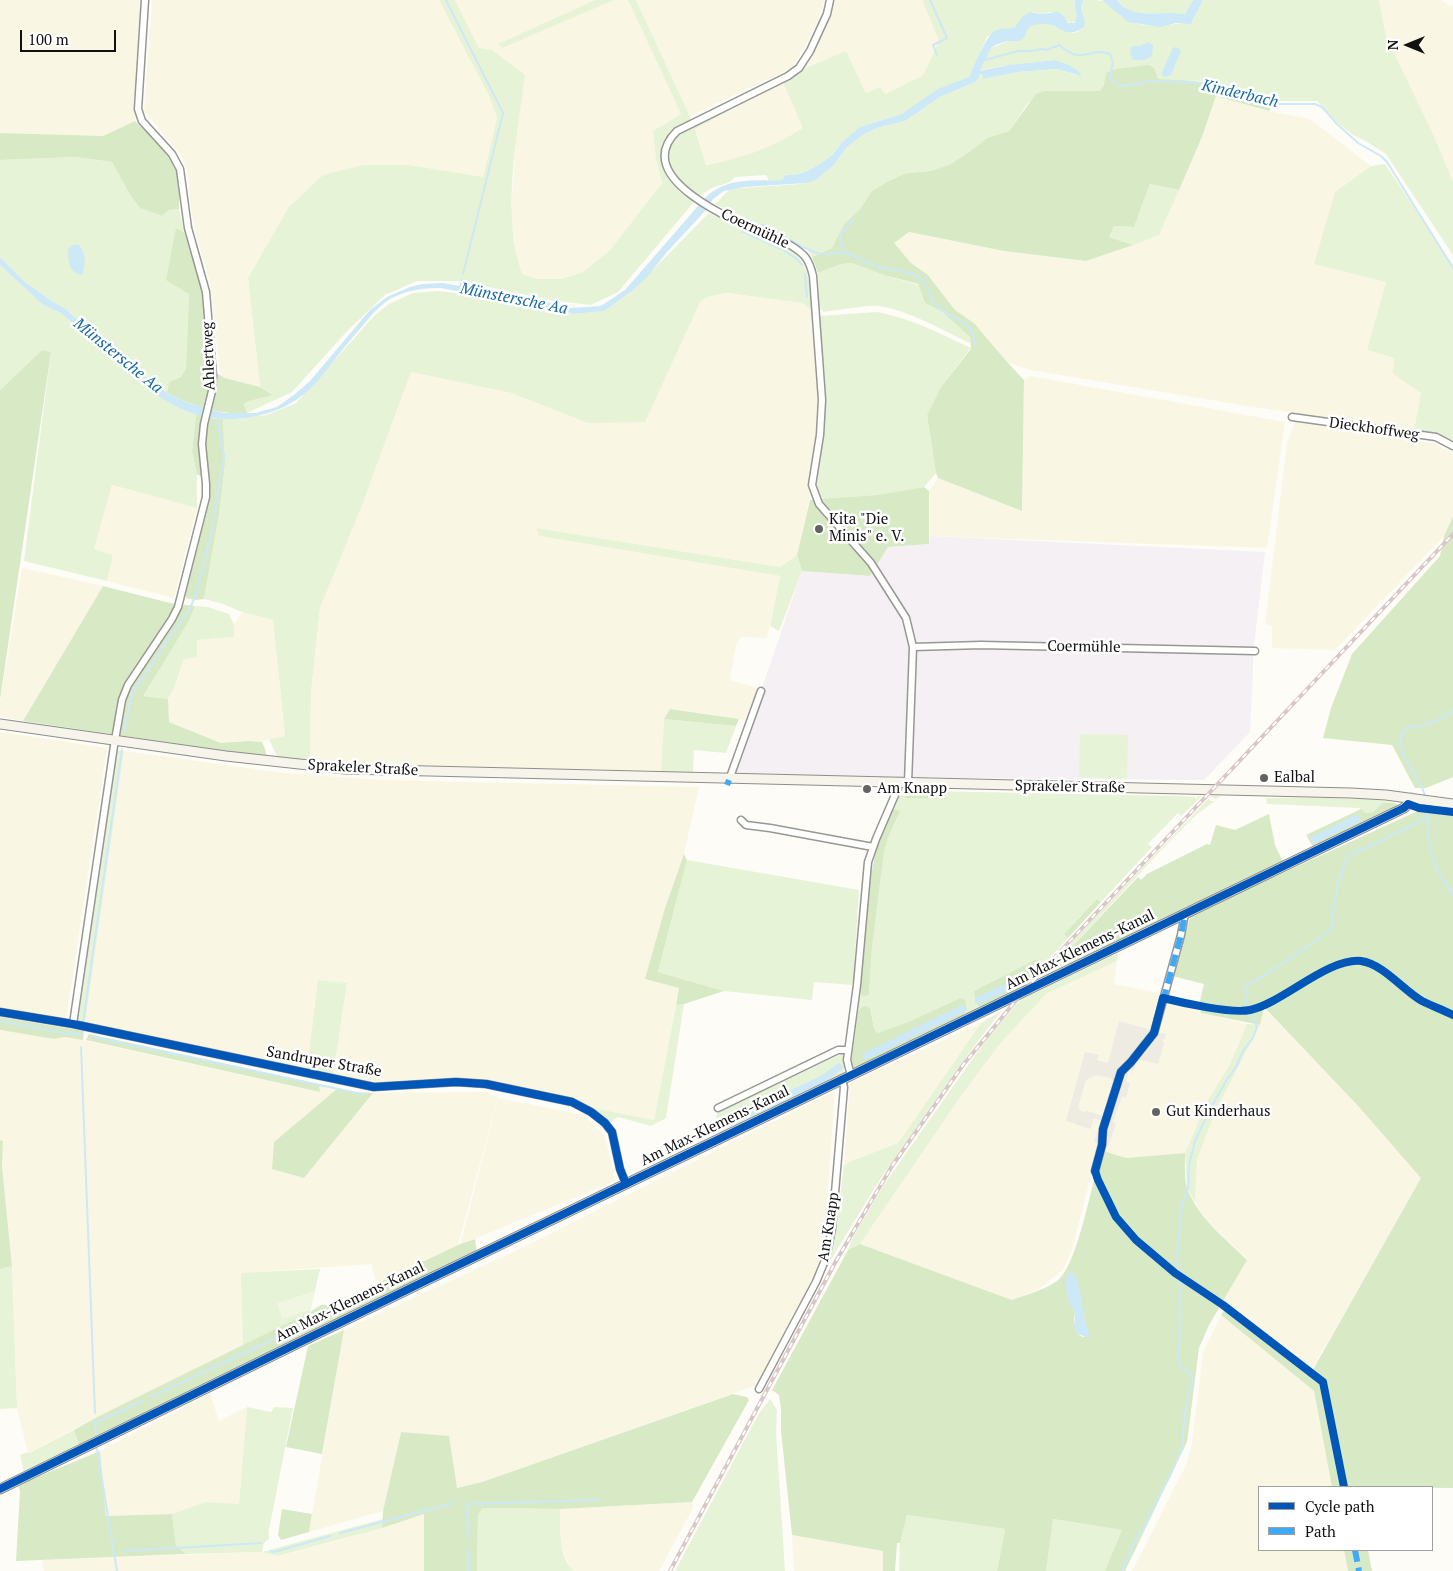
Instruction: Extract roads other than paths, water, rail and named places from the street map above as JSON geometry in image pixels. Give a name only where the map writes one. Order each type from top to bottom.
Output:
[{"type":"main road","name":"Sprakeler Straße","points":[[0,724],[226,756],[345,769],[729,780],[1351,793],[1414,798],[1453,804]]},
{"type":"main road","name":"Am Max-Klemens-Kanal","points":[[0,1488],[1404,808],[1414,798]]},
{"type":"street","name":"Ahlertweg","points":[[76,1025],[114,740],[122,700],[128,685],[172,619],[180,602],[206,497],[202,452],[204,424],[210,402],[213,376],[206,292],[188,228],[182,175],[178,163],[142,122],[138,109],[145,0]]},
{"type":"street","name":"Coermühle","points":[[830,0],[827,14],[818,34],[799,68],[788,76],[677,131],[669,139],[665,149],[666,162],[670,174],[678,184],[697,200],[790,245],[802,252],[810,262],[814,276],[822,400],[820,435],[812,485],[820,504],[871,563],[906,618],[913,647],[908,783]]},
{"type":"street","name":"Dieckhoffweg","points":[[1292,418],[1436,437],[1453,446]]},
{"type":"street","name":"Coermühle","points":[[913,647],[981,645],[1255,651]]},
{"type":"street","points":[[729,780],[761,691]]},
{"type":"street","points":[[851,1076],[847,1060],[857,985],[868,870],[873,847],[898,788],[898,783]]},
{"type":"street","points":[[741,820],[746,825],[873,847]]},
{"type":"street","points":[[1096,1171],[1104,1129],[1121,1072],[1154,1032],[1181,936],[1185,914]]},
{"type":"street","name":"Sandruper Straße","points":[[0,1012],[76,1025],[374,1087],[456,1082],[476,1083],[572,1102],[592,1112],[612,1132],[620,1169],[626,1184]]},
{"type":"street","name":"Am Max-Klemens-Kanal","points":[[718,1108],[838,1050],[848,1050]]},
{"type":"street","name":"Am Knapp","points":[[759,1389],[814,1288],[826,1258],[832,1228],[844,1087],[842,1080]]},
{"type":"water","name":"Münstersche Aa","points":[[1075,0],[1084,0],[1081,7],[1085,20],[1084,27],[1071,33],[1047,24],[1034,25],[1028,29],[1021,40],[1004,42],[991,48],[980,71],[1009,65],[1055,60],[1071,66],[1081,76],[1057,69],[1018,72],[983,79],[983,75],[980,74],[977,81],[940,97],[905,121],[877,128],[863,135],[847,147],[833,166],[816,180],[806,183],[745,187],[724,191],[713,199],[706,210],[667,252],[648,276],[631,292],[604,311],[574,314],[441,288],[428,288],[402,293],[390,299],[375,312],[315,384],[285,406],[268,413],[233,419],[214,418],[196,414],[171,404],[143,384],[61,313],[43,305],[0,265],[0,257],[25,282],[66,309],[101,342],[167,393],[188,403],[224,413],[255,413],[277,407],[294,395],[310,381],[370,310],[387,297],[410,287],[422,284],[443,283],[543,301],[570,308],[601,306],[625,290],[713,191],[731,183],[781,180],[786,175],[807,171],[832,155],[843,141],[860,127],[902,114],[938,89],[969,77],[984,44],[996,30],[1015,27],[1022,17],[1030,12],[1041,14],[1058,12],[1063,15],[1068,23],[1074,23],[1076,20]]},
{"type":"water","points":[[1102,0],[1117,0],[1123,6],[1138,13],[1185,14],[1193,0],[1203,0],[1191,24],[1176,23],[1160,27],[1128,22]]},
{"type":"water","points":[[1148,42],[1153,45],[1152,56],[1142,60],[1132,59],[1130,51],[1132,46],[1140,46]]},
{"type":"water","points":[[1176,47],[1181,51],[1171,75],[1164,77],[1162,72],[1173,48]]},
{"type":"water","points":[[78,244],[84,257],[83,273],[80,275],[71,268],[68,254],[71,246]]},
{"type":"water","points":[[1069,1272],[1073,1273],[1076,1278],[1089,1333],[1087,1337],[1077,1334],[1075,1329],[1075,1313],[1069,1301],[1066,1288],[1066,1279]]},
{"type":"waterway","name":"Münstersche Aa","points":[[446,0],[503,113],[463,274]]},
{"type":"waterway","points":[[930,0],[947,38],[933,45],[937,55]]},
{"type":"waterway","name":"Kinderbach","points":[[985,60],[1018,51],[1047,50],[1059,45],[1075,55],[1096,52],[1110,54],[1113,62],[1110,78],[1119,85],[1125,86],[1153,81],[1185,82],[1236,90],[1272,104],[1315,104],[1322,107],[1358,143],[1381,156],[1387,162],[1453,268]]},
{"type":"waterway","points":[[843,252],[840,235],[853,219]]},
{"type":"waterway","points":[[742,232],[748,233],[757,226],[763,225],[821,254],[844,253],[876,266],[907,272],[917,276],[924,282],[937,306],[966,324],[973,335],[975,344]]},
{"type":"waterway","points":[[748,234],[785,251],[802,265]]},
{"type":"waterway","points":[[805,274],[807,297]]},
{"type":"waterway","name":"Münstersche Aa","points":[[460,287],[462,280]]},
{"type":"waterway","points":[[124,732],[132,694],[190,608],[195,597],[212,530],[224,456],[217,418]]},
{"type":"waterway","name":"Kinderbach","points":[[1425,796],[1403,753],[1401,736],[1406,728],[1431,723],[1453,711]]},
{"type":"waterway","points":[[83,1023],[122,749]]},
{"type":"waterway","name":"Kinderbach","points":[[1426,803],[1430,848],[1438,872],[1453,895]]},
{"type":"waterway","points":[[1122,1571],[1183,1446],[1186,1406],[1193,1379],[1190,1373],[1182,1368],[1178,1358],[1180,1273],[1177,1262],[1181,1206],[1188,1189],[1189,1165],[1195,1141],[1209,1111],[1236,1067],[1243,1051],[1253,1038],[1257,1027],[1247,1006],[1245,986],[1278,967],[1320,937],[1333,925],[1337,888],[1349,854],[1373,845],[1428,817]]},
{"type":"waterway","points":[[1314,840],[1356,819]]},
{"type":"waterway","points":[[979,1000],[1020,981]]},
{"type":"waterway","points":[[866,1056],[962,1009]]},
{"type":"waterway","points":[[0,1021],[69,1034],[80,1033],[82,1028]]},
{"type":"waterway","points":[[94,1037],[362,1094]]},
{"type":"waterway","points":[[81,1047],[95,1413]]},
{"type":"waterway","points":[[723,1126],[823,1079],[839,1067]]},
{"type":"waterway","points":[[151,1397],[327,1314]]},
{"type":"waterway","points":[[95,1423],[142,1401]]},
{"type":"waterway","points":[[95,1421],[96,1434]]},
{"type":"waterway","points":[[97,1449],[117,1571]]},
{"type":"waterway","points":[[469,1504],[599,1500]]},
{"type":"waterway","points":[[340,1533],[454,1503]]},
{"type":"waterway","points":[[467,1506],[468,1538]]},
{"type":"waterway","points":[[271,1551],[274,1552],[330,1536]]},
{"type":"waterway","points":[[124,1551],[261,1543]]},
{"type":"waterway","points":[[468,1549],[468,1571]]},
{"type":"railway","points":[[670,1571],[836,1261],[892,1166],[963,1065],[1022,993],[1068,943],[1453,534]]},
{"type":"place","name":"Kita \"Die Minis\" e. V.","points":[[819,529]]},
{"type":"place","name":"Ealbal","points":[[1264,778]]},
{"type":"place","name":"Am Knapp","points":[[867,789]]},
{"type":"place","name":"Gut Kinderhaus","points":[[1156,1112]]}]
